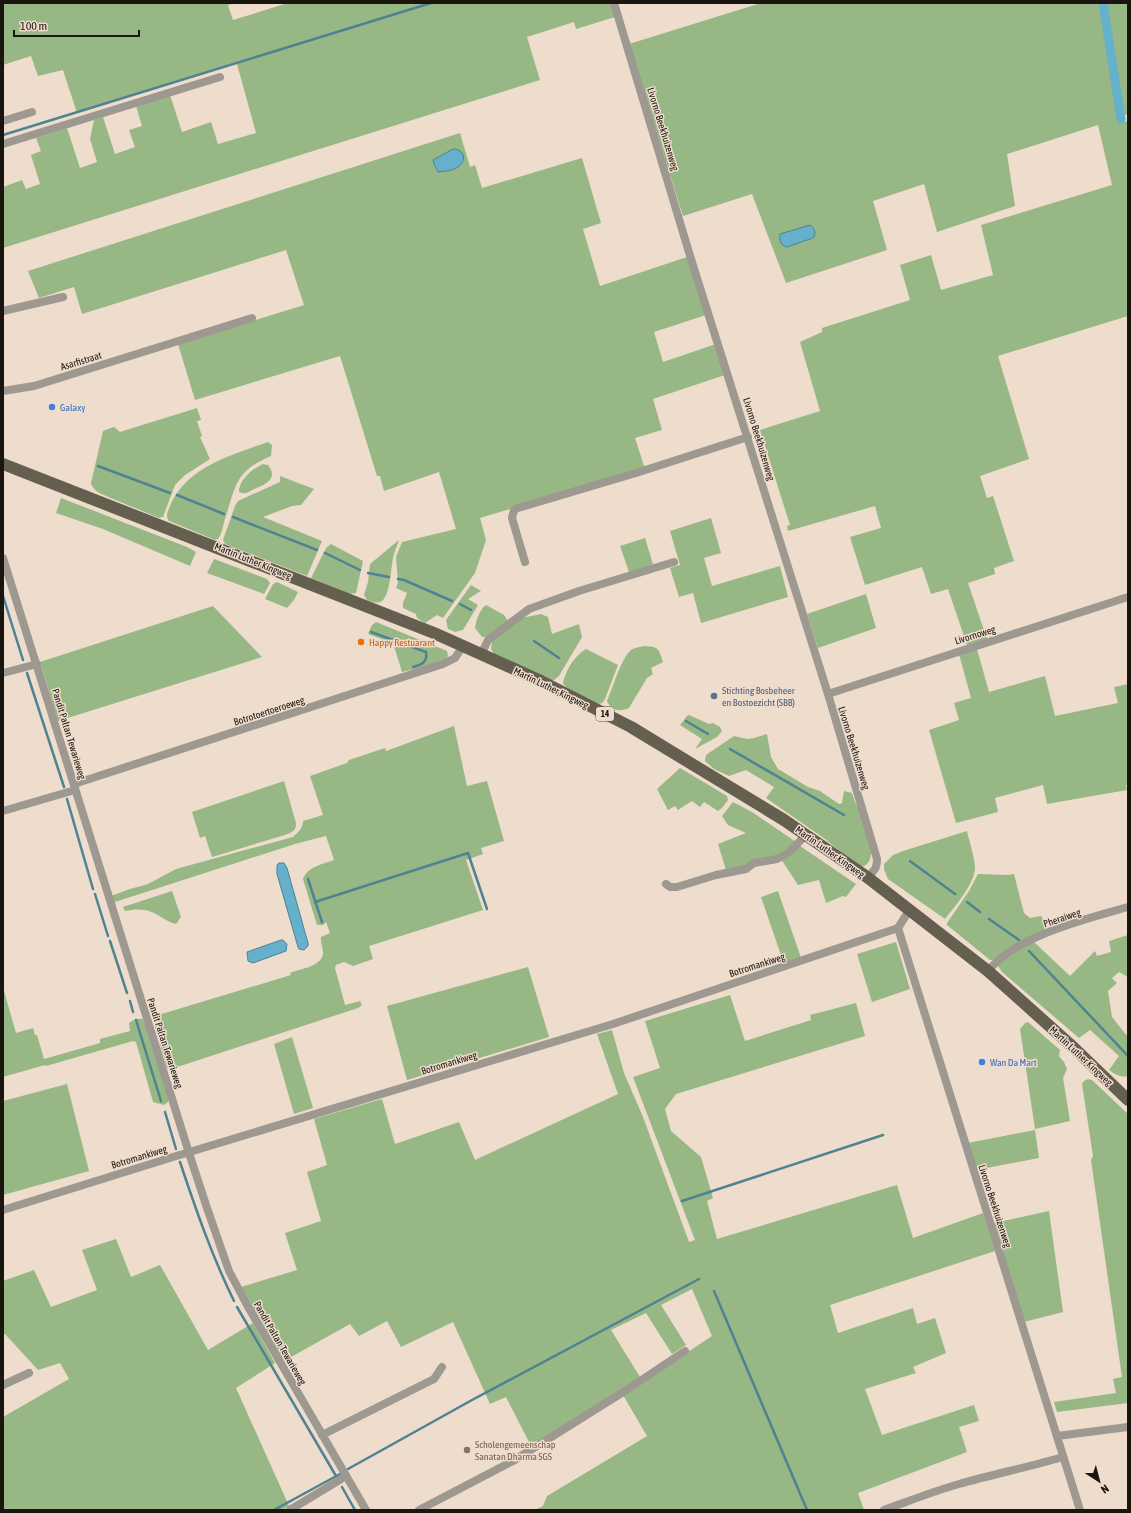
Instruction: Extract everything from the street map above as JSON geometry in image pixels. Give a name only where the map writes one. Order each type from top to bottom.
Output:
[{"type":"main road","name":"Martin Luther Kingweg","points":[[3,464],[218,547],[463,646],[541,681],[631,727],[784,820],[867,877],[910,909],[988,971],[1073,1047],[1128,1100]]},
{"type":"street","name":"Livorno Beekhuizenweg","points":[[614,3],[691,259],[828,694],[877,859],[875,870],[867,877]]},
{"type":"street","points":[[3,144],[220,77]]},
{"type":"street","points":[[3,121],[32,112]]},
{"type":"street","points":[[3,311],[63,297]]},
{"type":"street","name":"Asarfistraat","points":[[3,392],[34,386],[252,318]]},
{"type":"street","points":[[525,562],[512,518],[514,510],[748,437]]},
{"type":"street","name":"Pandit Paltan Tewarieweg","points":[[3,558],[189,1152],[229,1271],[247,1305],[366,1510]]},
{"type":"street","points":[[481,655],[488,640],[529,609],[674,562]]},
{"type":"street","name":"Livornoweg","points":[[828,694],[1128,597]]},
{"type":"street","name":"Botrotoertoeroeweg","points":[[3,811],[443,664],[455,658],[463,646]]},
{"type":"street","points":[[3,673],[37,664]]},
{"type":"street","points":[[666,884],[670,887],[677,887],[716,875],[746,869],[754,863],[777,859],[788,853],[801,840]]},
{"type":"street","name":"Pheraiweg","points":[[988,971],[996,961],[1008,953],[1050,931],[1128,907]]},
{"type":"street","points":[[898,928],[910,909]]},
{"type":"street","name":"Livorno Beekhuizenweg","points":[[898,928],[1080,1510]]},
{"type":"street","name":"Botromankiweg","points":[[3,1210],[189,1152],[613,1024],[898,928]]},
{"type":"street","points":[[419,1510],[513,1461],[628,1389],[685,1351]]},
{"type":"street","points":[[322,1435],[434,1379],[442,1368]]},
{"type":"street","points":[[3,1385],[29,1373]]},
{"type":"street","points":[[1057,1436],[1128,1427]]},
{"type":"street","points":[[884,1510],[958,1484],[1064,1457]]},
{"type":"street","points":[[290,1510],[346,1476]]},
{"type":"green space","points":[[3,3],[235,3],[228,5],[233,20],[288,3],[611,3],[615,17],[576,29],[574,22],[527,37],[540,80],[3,248],[3,187],[22,180],[26,189],[40,184],[31,155],[41,151],[36,138],[67,128],[80,168],[97,162],[90,139],[94,120],[103,117],[115,154],[135,147],[129,130],[142,126],[136,106],[170,95],[182,132],[211,122],[218,144],[256,133],[237,64],[77,113],[63,70],[38,76],[31,56],[3,65]]},
{"type":"green space","points":[[761,3],[1100,3],[1119,123],[1128,121],[1128,316],[998,356],[1029,459],[980,476],[987,498],[993,496],[1014,561],[994,568],[995,574],[968,583],[987,639],[967,645],[948,589],[931,594],[922,567],[865,585],[850,537],[881,528],[875,506],[788,531],[787,526],[790,525],[760,430],[820,411],[800,342],[822,332],[822,328],[910,300],[900,265],[931,255],[941,290],[993,275],[981,225],[1112,185],[1098,125],[1007,154],[1015,206],[937,232],[924,184],[873,201],[887,250],[786,283],[752,194],[683,216],[629,44]]},
{"type":"green space","points":[[1103,3],[1128,3],[1128,114],[1121,116]]},
{"type":"green space","points":[[460,133],[470,167],[475,165],[482,188],[582,158],[601,223],[583,229],[600,286],[687,257],[706,315],[654,332],[663,362],[716,344],[725,375],[653,399],[662,430],[635,438],[645,469],[480,518],[486,540],[475,573],[443,618],[437,615],[425,623],[417,618],[416,614],[403,608],[403,603],[407,593],[396,588],[398,583],[396,557],[402,542],[456,529],[439,472],[384,491],[380,476],[377,476],[340,356],[195,400],[178,344],[304,305],[286,250],[82,314],[74,287],[39,298],[28,271]]},
{"type":"green space","points":[[197,408],[201,420],[197,421],[202,436],[200,437],[210,459],[185,475],[175,485],[163,517],[159,518],[106,496],[93,488],[91,483],[103,431],[114,427],[120,432]]},
{"type":"green space","points":[[268,442],[272,445],[271,456],[251,467],[239,480],[232,496],[218,539],[215,540],[169,521],[167,515],[177,493],[187,481],[198,472],[211,464],[239,452]]},
{"type":"green space","points":[[263,464],[268,465],[271,470],[272,474],[269,481],[248,492],[239,492],[241,483],[247,475]]},
{"type":"green space","points":[[280,476],[314,489],[301,505],[292,506],[263,517],[322,541],[307,576],[225,544],[223,540],[238,501],[280,482]]},
{"type":"green space","points":[[61,498],[187,547],[196,552],[190,566],[103,529],[56,513]]},
{"type":"green space","points":[[711,518],[721,553],[704,558],[712,586],[780,566],[788,597],[701,623],[693,593],[679,597],[670,568],[680,565],[670,531]]},
{"type":"green space","points":[[645,538],[653,564],[630,575],[620,546]]},
{"type":"green space","points":[[399,540],[393,556],[385,598],[379,602],[367,600],[364,595],[368,582],[370,564]]},
{"type":"green space","points":[[331,544],[363,561],[356,593],[349,594],[311,578],[326,548]]},
{"type":"green space","points":[[214,559],[267,579],[270,583],[264,594],[207,573]]},
{"type":"green space","points":[[277,582],[298,592],[294,600],[287,608],[265,599],[273,584]]},
{"type":"green space","points":[[471,585],[481,591],[468,599],[478,605],[463,630],[455,632],[448,629],[446,620]]},
{"type":"green space","points":[[866,594],[876,628],[818,648],[807,614]]},
{"type":"green space","points":[[486,605],[504,615],[508,621],[488,637],[482,637],[475,628],[479,615]]},
{"type":"green space","points":[[213,606],[262,657],[58,721],[40,662]]},
{"type":"green space","points":[[541,614],[548,617],[552,634],[579,624],[582,637],[559,676],[554,680],[550,680],[494,654],[491,649],[492,639],[521,618]]},
{"type":"green space","points":[[376,622],[447,651],[448,656],[434,665],[402,672],[393,643],[368,634],[372,625]]},
{"type":"green space","points":[[645,646],[656,648],[663,662],[651,668],[653,674],[647,678],[629,708],[616,710],[611,707],[607,701],[623,661],[632,650],[637,647]]},
{"type":"green space","points":[[586,649],[618,665],[605,699],[599,704],[574,692],[563,683],[571,664],[578,655]]},
{"type":"green space","points":[[977,649],[989,692],[1045,676],[1055,716],[1118,703],[1114,687],[1128,684],[1127,790],[1047,804],[1043,785],[995,798],[998,812],[956,823],[929,730],[959,720],[954,703],[971,698],[959,654]]},
{"type":"green space","points":[[689,715],[709,724],[713,723],[720,727],[722,731],[717,737],[695,749],[702,739],[680,725]]},
{"type":"green space","points":[[454,726],[467,786],[487,781],[504,841],[481,848],[483,854],[466,860],[483,910],[369,946],[373,959],[353,966],[344,962],[336,965],[335,968],[345,1005],[360,1001],[362,1005],[358,1008],[171,1069],[167,1068],[154,1024],[153,1018],[155,1016],[291,975],[290,973],[315,964],[319,961],[323,953],[321,937],[330,933],[326,922],[323,925],[317,925],[303,879],[312,869],[334,860],[326,836],[295,844],[118,901],[114,902],[111,896],[148,884],[176,869],[293,837],[301,828],[303,821],[323,815],[310,776],[347,763],[349,760],[385,748],[386,751]]},
{"type":"green space","points":[[767,734],[771,757],[778,769],[808,787],[820,791],[839,804],[842,803],[844,791],[852,793],[859,809],[871,852],[870,860],[867,864],[860,867],[825,839],[766,798],[774,787],[746,770],[729,776],[714,769],[705,761],[706,755],[734,736],[747,739]]},
{"type":"green space","points":[[680,768],[727,796],[728,800],[722,808],[718,811],[704,802],[700,807],[692,801],[678,810],[675,806],[668,810],[657,789]]},
{"type":"green space","points":[[284,781],[296,823],[294,830],[288,834],[212,857],[205,836],[200,838],[192,812]]},
{"type":"green space","points":[[733,802],[752,812],[796,842],[783,855],[745,867],[726,870],[718,844],[746,833],[728,825],[722,816]]},
{"type":"green space","points":[[967,831],[974,859],[974,875],[968,888],[945,919],[888,879],[884,869],[884,864],[893,855]]},
{"type":"green space","points":[[800,846],[856,884],[846,897],[843,896],[826,903],[819,880],[798,885],[781,859]]},
{"type":"green space","points":[[978,874],[1014,874],[1024,913],[1030,918],[1041,916],[1047,925],[1044,930],[993,960],[990,960],[947,925]]},
{"type":"green space","points":[[172,891],[181,917],[176,924],[148,911],[137,909],[125,911],[123,907]]},
{"type":"green space","points":[[778,891],[801,958],[784,964],[761,897]]},
{"type":"green space","points":[[1128,935],[1128,977],[1119,972],[1112,978],[1117,983],[1108,991],[1112,1017],[1128,1037],[1128,1076],[1122,1076],[1109,1070],[1119,1056],[1090,1030],[1079,1038],[1002,972],[998,966],[1001,962],[1033,941],[1070,976],[1095,951],[1097,956],[1111,952],[1109,941]]},
{"type":"green space","points":[[896,942],[910,989],[872,1002],[857,954]]},
{"type":"green space","points":[[528,967],[549,1037],[407,1080],[387,1006]]},
{"type":"green space","points":[[3,991],[16,1033],[33,1028],[35,1035],[37,1035],[44,1059],[100,1043],[100,1039],[130,1031],[129,1023],[136,1019],[143,1019],[168,1096],[168,1102],[164,1105],[153,1102],[136,1042],[133,1041],[3,1077]]},
{"type":"green space","points":[[730,995],[745,1041],[811,1020],[810,1015],[856,1003],[865,1036],[676,1094],[665,1109],[671,1131],[701,1157],[713,1198],[707,1201],[717,1239],[897,1185],[913,1238],[983,1213],[995,1251],[830,1305],[838,1333],[913,1308],[917,1324],[935,1318],[946,1353],[913,1367],[916,1373],[865,1389],[882,1435],[974,1405],[979,1421],[959,1427],[967,1452],[858,1493],[864,1510],[535,1510],[543,1506],[547,1496],[647,1436],[623,1395],[712,1336],[692,1289],[661,1305],[686,1345],[672,1354],[646,1313],[611,1330],[640,1377],[531,1446],[506,1397],[490,1404],[453,1322],[401,1347],[387,1321],[359,1336],[350,1324],[284,1361],[241,1287],[297,1270],[285,1233],[321,1221],[307,1172],[327,1165],[314,1119],[382,1099],[395,1144],[459,1122],[475,1160],[618,1094],[597,1034],[612,1030],[624,1073],[643,1117],[689,1242],[695,1240],[633,1077],[660,1068],[645,1021]]},
{"type":"green space","points":[[1028,1022],[1060,1050],[1059,1056],[1067,1069],[1063,1078],[1070,1121],[1035,1129],[1020,1029],[1025,1023]]},
{"type":"green space","points":[[292,1037],[313,1108],[294,1114],[274,1044]]},
{"type":"green space","points":[[1088,1079],[1092,1080],[1128,1114],[1128,1403],[1057,1412],[1054,1402],[1116,1393],[1113,1379],[1122,1377],[1091,1160],[1093,1156],[1082,1084]]},
{"type":"green space","points":[[67,1084],[89,1171],[3,1195],[3,1101]]},
{"type":"green space","points":[[1035,1130],[1039,1158],[976,1170],[968,1143]]},
{"type":"green space","points":[[1049,1211],[1063,1312],[1024,1322],[994,1223]]},
{"type":"green space","points":[[116,1239],[131,1277],[160,1265],[208,1350],[253,1323],[275,1363],[236,1388],[289,1506],[282,1510],[3,1510],[3,1417],[69,1379],[60,1363],[38,1370],[5,1334],[3,1335],[3,1281],[34,1270],[51,1307],[97,1290],[82,1250]]},
{"type":"water","points":[[453,149],[462,153],[464,159],[463,162],[458,167],[449,171],[438,172],[433,160]]},
{"type":"water","points":[[810,225],[815,232],[813,238],[787,247],[783,246],[780,239],[780,234]]},
{"type":"water","points":[[279,863],[284,863],[287,868],[308,943],[308,946],[304,950],[299,949],[298,947],[277,874],[277,865]]},
{"type":"water","points":[[281,940],[287,944],[286,951],[253,963],[248,961],[247,952]]},
{"type":"waterway","points":[[3,135],[431,3]]},
{"type":"waterway","points":[[1103,3],[1121,119]]},
{"type":"waterway","points":[[98,466],[170,493]]},
{"type":"waterway","points":[[177,495],[224,514]]},
{"type":"waterway","points":[[233,517],[317,550]]},
{"type":"waterway","points":[[325,553],[360,570]]},
{"type":"waterway","points":[[368,573],[389,577]]},
{"type":"waterway","points":[[398,579],[404,580],[452,601]]},
{"type":"waterway","points":[[3,596],[23,660]]},
{"type":"waterway","points":[[460,604],[471,610]]},
{"type":"waterway","points":[[371,632],[426,652],[425,661],[413,667]]},
{"type":"waterway","points":[[534,641],[559,658]]},
{"type":"waterway","points":[[27,673],[64,787]]},
{"type":"waterway","points":[[686,721],[708,734]]},
{"type":"waterway","points":[[730,749],[844,815]]},
{"type":"waterway","points":[[67,799],[93,889]]},
{"type":"waterway","points":[[315,902],[468,853],[487,909]]},
{"type":"waterway","points":[[910,861],[955,894]]},
{"type":"waterway","points":[[308,879],[322,922]]},
{"type":"waterway","points":[[95,894],[108,936]]},
{"type":"waterway","points":[[967,902],[980,912]]},
{"type":"waterway","points":[[989,919],[1019,940]]},
{"type":"waterway","points":[[110,941],[127,993]]},
{"type":"waterway","points":[[1029,951],[1128,1056]]},
{"type":"waterway","points":[[130,1001],[133,1012]]},
{"type":"waterway","points":[[136,1020],[161,1101]]},
{"type":"waterway","points":[[165,1112],[176,1149]]},
{"type":"waterway","points":[[682,1201],[883,1135]]},
{"type":"waterway","points":[[180,1162],[205,1233],[234,1301]]},
{"type":"waterway","points":[[348,1469],[472,1400],[699,1279]]},
{"type":"waterway","points":[[714,1291],[807,1510]]},
{"type":"waterway","points":[[237,1307],[336,1476]]},
{"type":"waterway","points":[[274,1510],[340,1474]]},
{"type":"waterway","points":[[342,1487],[355,1510]]},
{"type":"place","name":"Galaxy","points":[[52,407]]},
{"type":"place","name":"Happy Restuarant","points":[[361,642]]},
{"type":"place","name":"Stichting Bosbeheer en Bostoezicht (SBB)","points":[[714,696]]},
{"type":"place","name":"Wan Da Mart","points":[[982,1062]]},
{"type":"place","name":"Scholengemeenschap Sanatan Dharma SGS","points":[[467,1450]]}]
